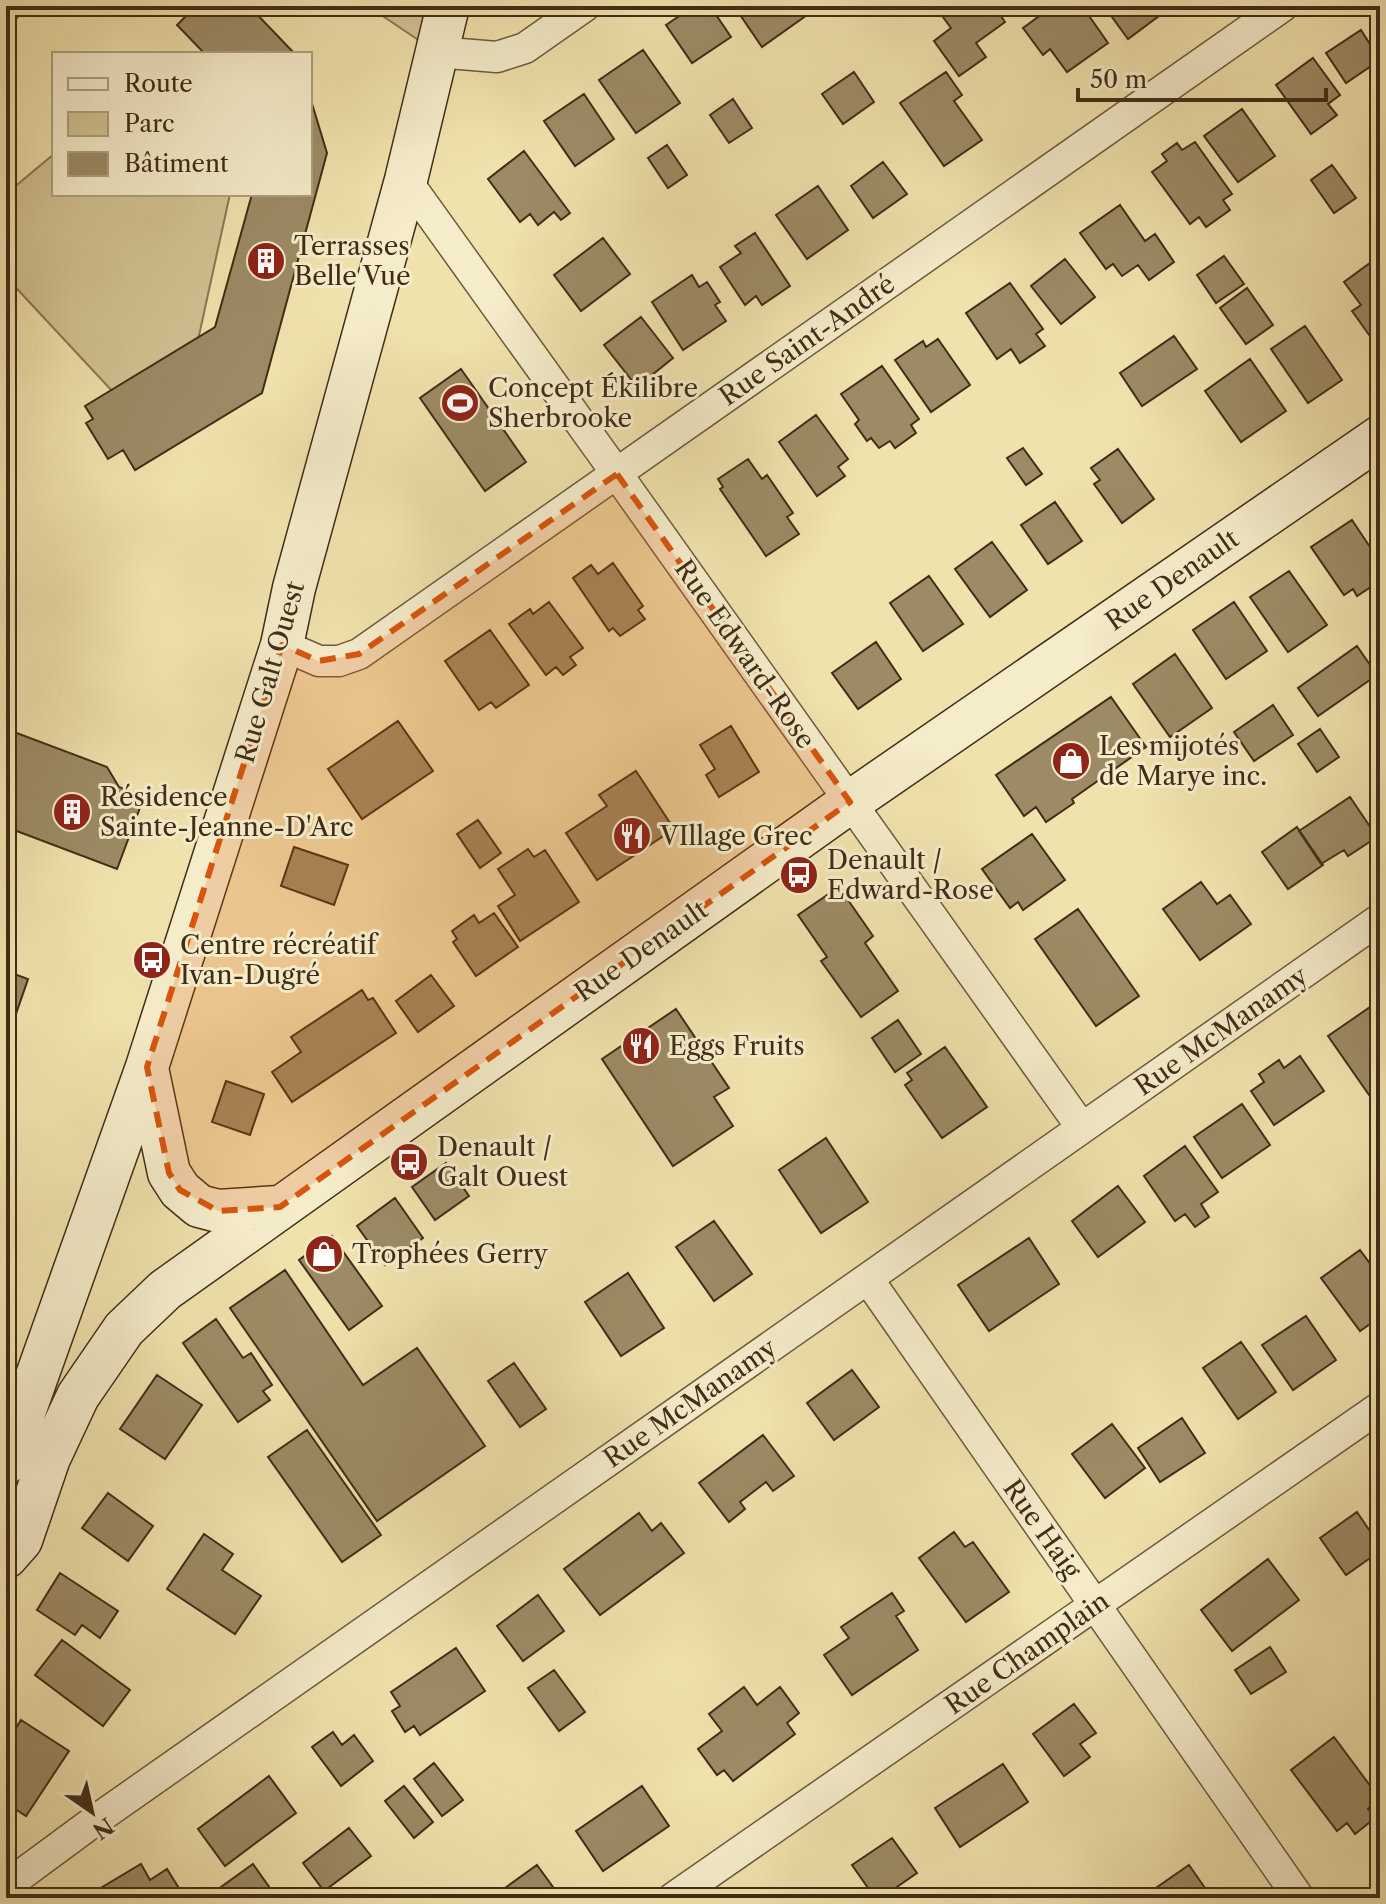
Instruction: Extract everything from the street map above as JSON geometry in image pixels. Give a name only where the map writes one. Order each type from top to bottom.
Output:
[{"type":"main road","name":"Rue Galt Ouest","points":[[6,1463],[147,1067],[282,645],[294,588],[406,180],[448,6]]},
{"type":"main road","name":"Rue Denault","points":[[6,1557],[21,1540],[49,1458],[78,1396],[124,1329],[165,1290],[850,802],[1380,437]]},
{"type":"main road","points":[[147,1067],[169,1173],[180,1190],[199,1206],[218,1211],[280,1207]]},
{"type":"street","points":[[436,52],[497,57],[525,48],[585,6]]},
{"type":"street","name":"Rue Saint-André","points":[[282,645],[319,661],[339,661],[359,654],[1283,6]]},
{"type":"street","name":"Rue Edward-Rose","points":[[406,180],[1082,1128]]},
{"type":"street","name":"Rue McManamy","points":[[6,1894],[21,1875],[86,1827],[1380,919]]},
{"type":"street","name":"Rue Haig","points":[[868,1279],[1299,1898]]},
{"type":"street","name":"Rue Champlain","points":[[673,1898],[1380,1407]]},
{"type":"highlighted area","points":[[617,474],[850,802],[280,1207],[218,1211],[180,1190],[169,1173],[147,1067],[282,645],[319,661],[359,654]]},
{"type":"green space","points":[[368,6],[448,6],[436,52]]},
{"type":"green space","points":[[52,156],[52,196],[230,196],[198,340],[113,392],[6,277],[6,194]]},
{"type":"building","points":[[196,6],[249,6],[293,52],[203,52],[177,25]]},
{"type":"building","points":[[694,6],[710,6],[731,37],[692,63],[666,25]]},
{"type":"building","points":[[734,6],[800,6],[807,15],[762,47]]},
{"type":"building","points":[[950,6],[994,6],[1005,22],[976,43],[986,57],[959,76],[934,41],[951,28],[940,13]]},
{"type":"building","points":[[1053,6],[1082,6],[1108,43],[1067,72],[1050,49],[1043,55],[1023,28]]},
{"type":"building","points":[[1104,6],[1158,6],[1163,13],[1128,39]]},
{"type":"building","points":[[1361,30],[1380,60],[1346,83],[1326,53]]},
{"type":"building","points":[[643,50],[680,103],[636,133],[599,80]]},
{"type":"building","points":[[1313,58],[1340,95],[1328,104],[1337,115],[1311,134],[1276,85]]},
{"type":"building","points":[[854,72],[874,102],[843,124],[822,94]]},
{"type":"building","points":[[946,72],[962,95],[954,101],[982,140],[944,166],[900,103]]},
{"type":"building","points":[[584,94],[614,139],[575,166],[544,121]]},
{"type":"building","points":[[733,99],[752,128],[729,143],[710,115]]},
{"type":"building","name":"Terrasses Belle Vue","points":[[312,104],[327,153],[262,393],[135,470],[123,450],[108,459],[86,423],[93,419],[85,406],[215,327],[251,196],[312,196]]},
{"type":"building","points":[[1242,109],[1275,156],[1238,182],[1204,136]]},
{"type":"building","points":[[1195,142],[1232,194],[1223,200],[1230,210],[1206,227],[1199,217],[1190,224],[1152,172],[1167,161],[1162,154],[1177,143],[1182,150]]},
{"type":"building","points":[[667,145],[687,175],[668,188],[648,158]]},
{"type":"building","points":[[524,151],[570,213],[561,220],[554,212],[538,225],[530,214],[520,222],[488,179]]},
{"type":"building","points":[[883,162],[907,194],[873,218],[851,186]]},
{"type":"building","points":[[1332,165],[1356,198],[1334,213],[1311,180]]},
{"type":"building","points":[[818,186],[848,230],[807,259],[776,215]]},
{"type":"building","points":[[1120,205],[1145,241],[1155,234],[1174,262],[1149,280],[1138,265],[1122,276],[1113,264],[1106,269],[1080,233]]},
{"type":"building","points":[[755,233],[790,286],[762,305],[756,296],[745,305],[720,267],[741,253],[735,246]]},
{"type":"building","points":[[603,238],[630,274],[581,311],[554,275]]},
{"type":"building","points":[[1224,256],[1244,284],[1216,303],[1197,275]]},
{"type":"building","points":[[1065,259],[1095,297],[1061,324],[1031,286]]},
{"type":"building","points":[[1370,263],[1380,277],[1380,344],[1377,346],[1352,311],[1361,305],[1344,282]]},
{"type":"building","points":[[692,275],[699,287],[707,282],[720,302],[715,305],[726,321],[683,350],[652,302]]},
{"type":"building","points":[[1010,283],[1043,329],[1036,334],[1045,346],[1020,363],[1011,349],[997,359],[966,313]]},
{"type":"building","points":[[1247,288],[1273,325],[1246,344],[1220,308]]},
{"type":"building","points":[[641,317],[673,358],[637,387],[604,345]]},
{"type":"building","points":[[1305,326],[1342,380],[1308,403],[1271,349]]},
{"type":"building","points":[[1174,336],[1197,369],[1142,406],[1120,373]]},
{"type":"building","points":[[938,339],[970,385],[931,412],[895,360],[923,341],[926,347]]},
{"type":"building","points":[[1250,359],[1286,411],[1241,442],[1205,391]]},
{"type":"building","points":[[882,366],[919,419],[911,425],[916,433],[895,448],[890,441],[879,448],[871,438],[867,441],[855,424],[859,420],[841,394]]},
{"type":"building","points":[[461,369],[526,462],[485,491],[420,398]]},
{"type":"building","points":[[816,415],[848,459],[838,467],[845,476],[817,496],[779,442]]},
{"type":"building","points":[[1023,448],[1042,474],[1026,485],[1007,458]]},
{"type":"building","points":[[1118,449],[1154,499],[1122,523],[1094,484],[1100,480],[1091,468]]},
{"type":"building","points":[[748,459],[762,479],[767,475],[793,513],[787,517],[799,534],[766,556],[720,489],[723,487],[718,479]]},
{"type":"building","points":[[1055,502],[1082,541],[1048,564],[1021,525]]},
{"type":"building","points":[[1352,520],[1380,562],[1380,570],[1372,576],[1377,583],[1357,596],[1353,589],[1344,595],[1311,547]]},
{"type":"building","points":[[992,542],[1027,590],[990,617],[955,569]]},
{"type":"building","points":[[613,563],[643,606],[638,610],[645,619],[620,636],[613,628],[609,631],[573,578],[591,565],[598,574]]},
{"type":"building","points":[[1289,571],[1327,625],[1288,652],[1250,597]]},
{"type":"building","points":[[929,576],[963,624],[923,651],[890,603]]},
{"type":"building","points":[[549,602],[583,648],[570,657],[576,665],[563,675],[556,667],[546,675],[509,624],[530,609],[533,614]]},
{"type":"building","points":[[1234,602],[1267,651],[1226,679],[1193,630]]},
{"type":"building","points":[[490,630],[529,685],[496,708],[491,702],[479,710],[445,661]]},
{"type":"building","points":[[876,642],[901,679],[858,709],[832,673]]},
{"type":"building","points":[[1357,646],[1377,675],[1318,716],[1298,688]]},
{"type":"building","points":[[1175,654],[1212,708],[1170,737],[1133,684]]},
{"type":"building","name":"Les mijotés de Marye inc.","points":[[1111,697],[1146,747],[1072,799],[1074,803],[1046,822],[1036,807],[1024,816],[996,775]]},
{"type":"building","points":[[1273,705],[1293,735],[1254,761],[1234,732]]},
{"type":"building","points":[[398,721],[433,771],[362,819],[328,769]]},
{"type":"building","points":[[731,726],[759,772],[719,797],[706,775],[715,769],[700,745]]},
{"type":"building","name":"Résidence Sainte-Jeanne-D'Arc","points":[[6,729],[107,767],[119,787],[144,797],[117,869],[6,827]]},
{"type":"building","points":[[1320,729],[1339,757],[1317,772],[1298,744]]},
{"type":"building","points":[[1380,746],[1380,768],[1370,754]]},
{"type":"building","points":[[636,771],[674,829],[597,880],[566,833],[607,806],[599,795]]},
{"type":"building","points":[[1350,797],[1377,837],[1348,856],[1344,850],[1321,864],[1299,831]]},
{"type":"building","points":[[478,820],[501,853],[480,868],[457,834]]},
{"type":"building","points":[[1297,827],[1323,865],[1288,889],[1262,852]]},
{"type":"building","points":[[1032,834],[1065,880],[1023,910],[1018,902],[1010,908],[982,869]]},
{"type":"building","points":[[294,847],[348,865],[334,905],[281,886]]},
{"type":"building","points":[[528,849],[534,857],[545,850],[579,902],[520,941],[498,906],[515,895],[498,869]]},
{"type":"building","points":[[1201,882],[1217,904],[1230,895],[1251,924],[1200,960],[1163,909]]},
{"type":"building","points":[[839,887],[873,936],[865,943],[898,991],[861,1017],[821,961],[827,957],[798,915]]},
{"type":"building","points":[[1078,909],[1139,996],[1096,1026],[1035,939]]},
{"type":"building","points":[[494,913],[518,947],[476,976],[453,942],[457,939],[452,931],[474,915],[479,923]]},
{"type":"building","points":[[6,971],[28,979],[6,1043]]},
{"type":"building","points":[[431,975],[454,1006],[418,1032],[396,1001]]},
{"type":"building","points":[[362,990],[368,1000],[373,998],[396,1033],[292,1102],[272,1072],[301,1052],[291,1037]]},
{"type":"building","points":[[1373,1005],[1380,1015],[1380,1103],[1376,1105],[1328,1036]]},
{"type":"building","points":[[676,1009],[729,1088],[714,1097],[733,1126],[673,1166],[602,1059]]},
{"type":"building","points":[[898,1020],[921,1054],[895,1072],[872,1038]]},
{"type":"building","points":[[945,1047],[987,1107],[942,1138],[905,1085],[912,1080],[907,1073]]},
{"type":"building","points":[[1300,1056],[1324,1091],[1274,1125],[1251,1091],[1264,1082],[1259,1074],[1279,1060],[1284,1068]]},
{"type":"building","points":[[226,1081],[264,1094],[250,1135],[212,1122]]},
{"type":"building","points":[[1242,1104],[1270,1145],[1222,1178],[1194,1137]]},
{"type":"building","points":[[826,1138],[868,1202],[821,1233],[779,1170]]},
{"type":"building","points":[[1185,1146],[1218,1192],[1201,1204],[1209,1217],[1195,1227],[1185,1214],[1175,1221],[1144,1176]]},
{"type":"building","points":[[446,1163],[469,1196],[435,1220],[412,1187]]},
{"type":"building","points":[[1118,1186],[1145,1222],[1098,1257],[1072,1221]]},
{"type":"building","points":[[395,1198],[423,1238],[385,1265],[357,1226]]},
{"type":"building","points":[[714,1221],[752,1274],[714,1301],[676,1247]]},
{"type":"building","points":[[332,1236],[382,1306],[349,1330],[299,1260]]},
{"type":"building","points":[[1029,1238],[1059,1284],[989,1331],[958,1285]]},
{"type":"building","points":[[1360,1250],[1380,1277],[1380,1317],[1360,1331],[1321,1278]]},
{"type":"building","points":[[285,1270],[363,1385],[417,1348],[485,1446],[377,1521],[230,1308]]},
{"type":"building","points":[[628,1273],[664,1328],[621,1356],[585,1302]]},
{"type":"building","points":[[1306,1316],[1336,1360],[1293,1390],[1262,1345]]},
{"type":"building","points":[[216,1319],[243,1358],[251,1353],[272,1385],[263,1391],[270,1400],[238,1422],[183,1343]]},
{"type":"building","points":[[1241,1342],[1276,1392],[1238,1419],[1203,1368]]},
{"type":"building","points":[[514,1363],[546,1409],[520,1427],[488,1381]]},
{"type":"building","points":[[852,1370],[879,1407],[834,1440],[807,1403]]},
{"type":"building","points":[[157,1375],[202,1405],[165,1459],[120,1429]]},
{"type":"building","points":[[1182,1418],[1205,1453],[1160,1482],[1138,1448]]},
{"type":"building","points":[[1112,1424],[1145,1468],[1105,1498],[1072,1454]]},
{"type":"building","points":[[307,1430],[381,1535],[342,1562],[268,1457]]},
{"type":"building","points":[[763,1435],[794,1476],[773,1491],[766,1482],[740,1502],[745,1509],[729,1522],[699,1483]]},
{"type":"building","points":[[108,1493],[153,1526],[128,1561],[82,1528]]},
{"type":"building","points":[[1357,1512],[1380,1546],[1380,1551],[1346,1575],[1320,1538]]},
{"type":"building","points":[[639,1513],[652,1531],[661,1523],[684,1553],[600,1615],[564,1569]]},
{"type":"building","points":[[954,1532],[965,1547],[973,1542],[1009,1592],[966,1622],[919,1558]]},
{"type":"building","points":[[204,1534],[233,1554],[222,1570],[261,1596],[235,1634],[167,1589]]},
{"type":"building","points":[[1268,1559],[1299,1600],[1232,1651],[1201,1610]]},
{"type":"building","points":[[60,1573],[118,1611],[100,1638],[82,1625],[75,1635],[37,1610]]},
{"type":"building","points":[[892,1593],[904,1611],[896,1616],[918,1650],[852,1695],[824,1655],[849,1638],[841,1627]]},
{"type":"building","points":[[538,1595],[564,1631],[523,1661],[497,1626]]},
{"type":"building","points":[[62,1640],[130,1690],[103,1726],[35,1675]]},
{"type":"building","points":[[1270,1647],[1286,1672],[1251,1694],[1235,1670]]},
{"type":"building","points":[[456,1648],[485,1691],[420,1735],[414,1726],[405,1732],[392,1711],[400,1706],[391,1692]]},
{"type":"building","points":[[554,1670],[585,1712],[559,1731],[528,1688]]},
{"type":"building","points":[[744,1687],[757,1705],[780,1687],[799,1713],[787,1723],[795,1734],[733,1781],[724,1770],[717,1775],[698,1749],[722,1731],[709,1714]]},
{"type":"building","points":[[1074,1704],[1096,1733],[1080,1744],[1090,1757],[1064,1776],[1033,1734]]},
{"type":"building","points":[[21,1720],[69,1751],[26,1816],[6,1803],[6,1744]]},
{"type":"building","points":[[333,1732],[342,1745],[354,1735],[373,1761],[341,1786],[312,1747]]},
{"type":"building","points":[[1334,1737],[1380,1799],[1368,1809],[1375,1818],[1355,1834],[1347,1823],[1337,1831],[1291,1770]]},
{"type":"building","points":[[434,1763],[463,1800],[442,1816],[414,1779]]},
{"type":"building","points":[[1003,1764],[1028,1802],[960,1847],[935,1808]]},
{"type":"building","points":[[269,1776],[296,1813],[225,1866],[198,1829]]},
{"type":"building","points":[[404,1786],[433,1822],[414,1838],[385,1801]]},
{"type":"building","points":[[642,1786],[669,1826],[603,1871],[576,1831]]},
{"type":"building","points":[[349,1828],[371,1856],[324,1891],[303,1863]]},
{"type":"building","points":[[892,1838],[917,1873],[881,1898],[875,1898],[852,1865]]},
{"type":"building","points":[[141,1864],[150,1880],[167,1869],[185,1898],[84,1898]]},
{"type":"building","points":[[253,1864],[277,1898],[229,1898],[221,1887]]},
{"type":"building","points":[[537,1865],[561,1898],[512,1898],[505,1888]]},
{"type":"building","points":[[1189,1865],[1212,1898],[1159,1898],[1153,1890]]},
{"type":"place","name":"Terrasses Belle Vue","points":[[266,261]]},
{"type":"place","name":"Concept Ékilibre Sherbrooke","points":[[460,403]]},
{"type":"place","name":"Les mijotés de Marye inc.","points":[[1071,761]]},
{"type":"place","name":"Résidence Sainte-Jeanne-D'Arc","points":[[72,812]]},
{"type":"place","name":"VIllage Grec","points":[[632,836]]},
{"type":"place","name":"Denault / Edward-Rose","points":[[799,875]]},
{"type":"place","name":"Centre récréatif Ivan-Dugré","points":[[152,960]]},
{"type":"place","name":"Eggs Fruits","points":[[641,1046]]},
{"type":"place","name":"Denault / Galt Ouest","points":[[409,1162]]},
{"type":"place","name":"Trophées Gerry","points":[[324,1254]]}]
